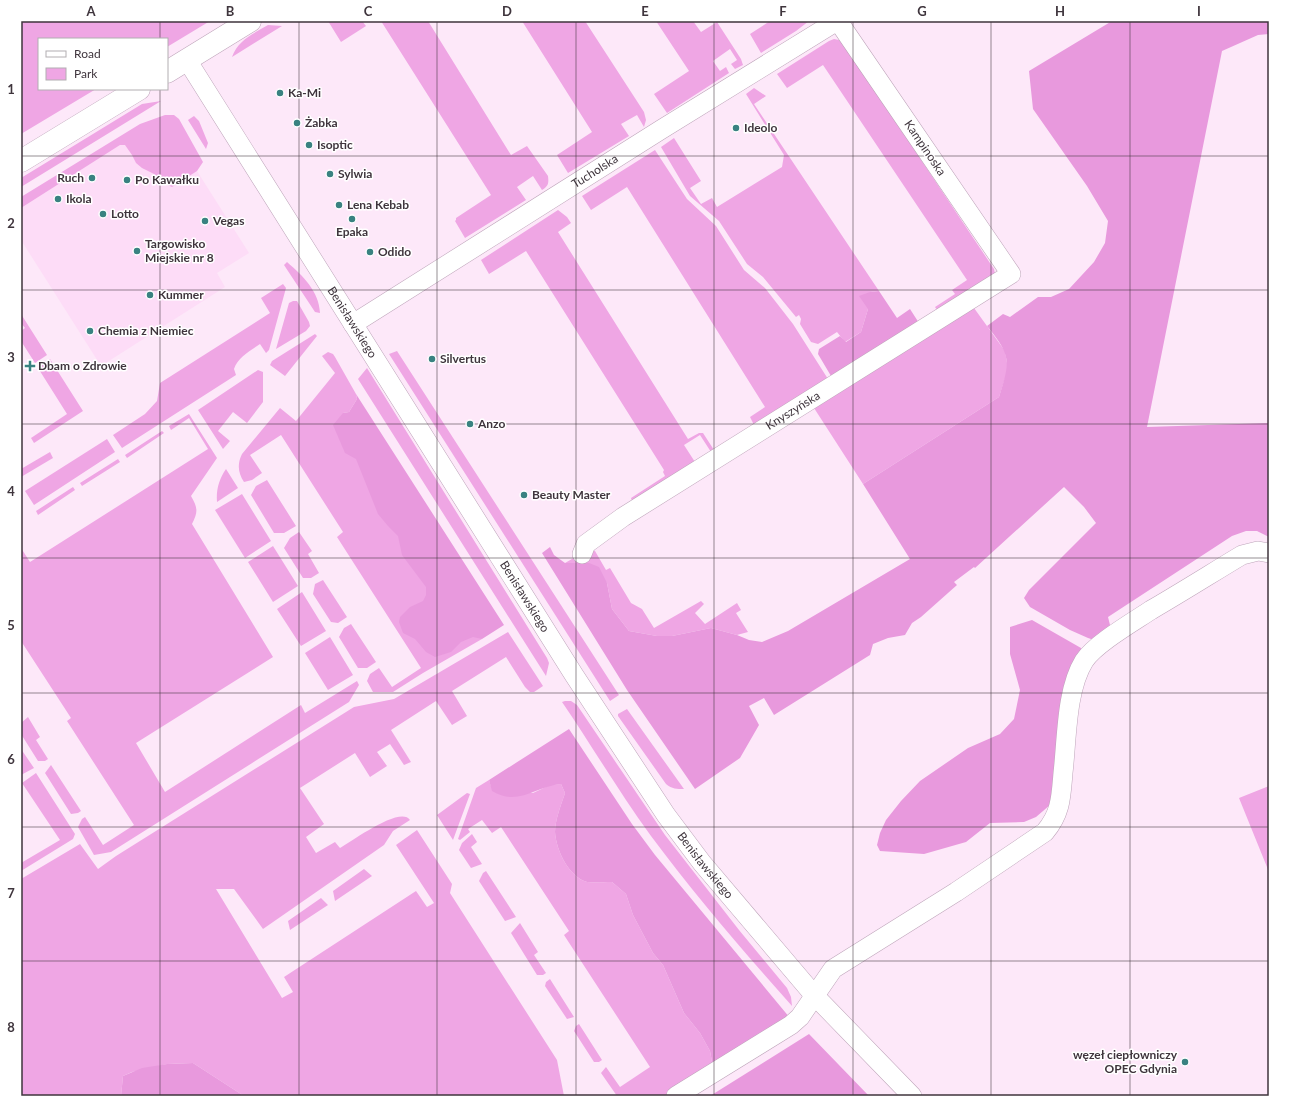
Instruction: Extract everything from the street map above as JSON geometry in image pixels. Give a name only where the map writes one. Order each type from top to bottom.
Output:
[{"type":"street","points":[[168,71],[250,21]]},
{"type":"street","name":"Kampinoska","points":[[838,21],[1011,274]]},
{"type":"street","name":"Tucholska","points":[[353,324],[669,124],[838,21]]},
{"type":"street","name":"Benisławskiego","points":[[187,60],[574,675],[666,815],[702,863],[814,995],[912,1096]]},
{"type":"street","points":[[21,160],[137,90]]},
{"type":"street","name":"Knyszyńska","points":[[582,554],[586,544],[623,517],[1011,274]]},
{"type":"street","points":[[676,1096],[791,1025],[800,1017],[833,969],[1035,840],[1045,832],[1053,823],[1058,811],[1062,794],[1071,693],[1077,675],[1085,660],[1093,650],[1125,627],[1242,555],[1258,551],[1269,553]]},
{"type":"shaded area","points":[[1112,21],[1269,21],[1269,34],[1258,35],[1222,51],[1147,427],[1269,423],[1269,537],[1257,531],[1246,531],[1232,536],[1108,617],[1111,629],[1097,641],[1070,630],[1030,607],[1024,598],[1029,590],[1096,523],[1084,507],[1064,487],[975,568],[974,567],[954,582],[957,585],[921,617],[912,623],[905,635],[888,638],[873,644],[870,655],[774,715],[764,698],[749,706],[759,725],[740,758],[695,789],[627,690],[542,553],[550,547],[554,555],[565,563],[589,563],[599,567],[607,583],[612,609],[629,631],[657,636],[672,636],[711,628],[749,640],[762,642],[788,631],[910,559],[863,484],[999,397],[1007,367],[1005,353],[987,326],[1003,314],[1010,317],[1038,297],[1051,297],[1069,289],[1094,262],[1105,243],[1108,221],[1087,186],[1033,109],[1029,71]]},
{"type":"shaded area","name":"Targowisko Miejskie nr 8","points":[[134,136],[176,138],[249,253],[217,273],[225,287],[101,366],[21,240],[21,208]]},
{"type":"shaded area","points":[[879,291],[897,318],[910,309],[919,323],[831,376],[818,354],[819,349],[840,336],[846,342],[861,332],[868,309],[859,296],[870,292]]},
{"type":"shaded area","points":[[356,394],[504,625],[482,639],[473,637],[461,642],[451,652],[435,657],[426,652],[415,639],[403,633],[399,622],[400,617],[410,607],[423,601],[426,595],[426,587],[402,555],[398,536],[378,514],[356,459],[345,453],[333,425],[343,413],[349,412],[357,399]]},
{"type":"shaded area","points":[[1032,620],[1081,648],[1082,652],[1055,788],[1050,805],[1036,817],[1024,822],[990,823],[966,842],[924,854],[880,851],[877,845],[880,833],[886,820],[920,781],[968,748],[1000,734],[1014,719],[1020,690],[1010,654],[1010,627]]},
{"type":"shaded area","points":[[569,729],[632,824],[655,855],[790,1018],[713,1067],[710,1051],[700,1033],[684,1013],[663,965],[653,953],[633,915],[626,894],[612,882],[587,882],[580,879],[569,869],[565,862],[558,847],[555,832],[557,818],[565,793],[561,784],[543,788],[527,794],[510,797],[492,791],[489,780]]},
{"type":"shaded area","points":[[809,1034],[869,1096],[710,1096]]},
{"type":"shaded area","points":[[193,1063],[244,1096],[121,1096],[123,1076],[142,1068],[167,1064]]},
{"type":"green space","points":[[21,21],[210,21],[168,46],[168,38],[38,38],[38,90],[94,90],[21,134]]},
{"type":"green space","points":[[328,21],[362,21],[366,26],[341,42]]},
{"type":"green space","points":[[381,21],[428,21],[511,155],[527,146],[548,176],[548,184],[546,187],[542,190],[533,176],[517,187],[526,200],[465,238],[455,221],[456,218],[491,195]]},
{"type":"green space","points":[[522,21],[585,21],[644,112],[646,120],[644,127],[637,115],[621,124],[629,136],[568,173],[557,155],[592,132]]},
{"type":"green space","points":[[656,21],[693,21],[701,32],[717,22],[741,59],[743,65],[735,69],[731,64],[737,60],[730,49],[713,61],[720,71],[726,67],[729,73],[667,113],[654,94],[689,71]]},
{"type":"green space","points":[[770,21],[809,21],[761,53],[750,34]]},
{"type":"green space","points":[[268,25],[282,26],[232,57],[242,42]]},
{"type":"green space","points":[[834,39],[843,43],[994,269],[995,274],[937,310],[935,307],[955,294],[952,290],[967,280],[823,65],[787,88],[777,74]]},
{"type":"green space","points":[[754,88],[766,96],[754,104],[879,291],[870,292],[868,309],[861,332],[845,342],[837,332],[818,344],[811,342],[800,324],[801,319],[799,315],[796,317],[763,277],[747,264],[719,221],[690,196],[661,147],[674,138],[701,181],[690,188],[701,204],[712,198],[717,207],[782,167],[784,155],[746,94]]},
{"type":"green space","points":[[161,101],[21,187],[21,178],[142,104]]},
{"type":"green space","points":[[165,115],[174,115],[179,119],[203,162],[197,171],[172,187],[161,182],[154,174],[142,168],[136,163],[125,145],[120,145],[21,208],[21,197],[140,124]]},
{"type":"green space","points":[[194,116],[199,121],[208,143],[206,149],[188,120]]},
{"type":"green space","points":[[655,150],[687,199],[716,226],[744,270],[765,288],[793,324],[828,379],[754,425],[750,417],[765,407],[627,187],[591,210],[582,196]]},
{"type":"green space","points":[[558,210],[567,217],[571,223],[558,232],[688,439],[699,433],[703,433],[714,450],[711,452],[700,435],[684,445],[695,462],[632,501],[631,498],[665,476],[663,472],[664,470],[526,251],[489,274],[481,260]]},
{"type":"green space","points":[[287,262],[309,284],[317,298],[320,313],[315,312],[284,265]]},
{"type":"green space","points":[[283,284],[286,288],[269,350],[266,353],[260,344],[238,361],[234,369],[236,375],[122,448],[113,435],[145,414],[157,401],[160,383],[270,313],[261,298]]},
{"type":"green space","points":[[297,301],[310,326],[306,331],[276,349],[289,303]]},
{"type":"green space","points":[[974,308],[1005,351],[1008,369],[999,397],[863,484],[814,408]]},
{"type":"green space","points":[[21,314],[47,355],[35,363],[21,341],[21,331],[25,328],[21,323]]},
{"type":"green space","points":[[315,334],[317,336],[285,376],[270,365],[272,361]]},
{"type":"green space","points":[[397,351],[619,695],[610,701],[389,354]]},
{"type":"green space","points":[[328,352],[333,354],[335,357],[356,394],[357,399],[349,412],[343,413],[482,639],[393,692],[373,692],[367,681],[370,674],[379,668],[392,687],[421,668],[337,537],[343,532],[281,435],[250,455],[262,473],[252,480],[244,482],[239,472],[239,461],[242,454],[280,408],[296,421],[335,373],[322,356]]},
{"type":"green space","points":[[50,359],[83,411],[34,443],[31,438],[67,414],[38,368]]},
{"type":"green space","points":[[367,368],[547,658],[549,663],[546,676],[358,379]]},
{"type":"green space","points":[[258,370],[263,372],[263,402],[247,423],[233,412],[218,431],[230,441],[223,449],[198,410]]},
{"type":"green space","points":[[189,414],[217,458],[191,496],[196,510],[192,524],[273,657],[136,743],[165,792],[301,705],[305,713],[357,681],[359,685],[349,702],[111,852],[94,855],[78,827],[82,819],[85,817],[103,845],[134,825],[67,721],[71,718],[21,641],[21,548],[30,562],[208,449],[189,418],[171,430],[169,426]]},
{"type":"green space","points":[[162,431],[164,433],[127,458],[125,455]]},
{"type":"green space","points":[[107,439],[115,452],[34,505],[25,491]]},
{"type":"green space","points":[[50,452],[53,458],[21,477],[21,469]]},
{"type":"green space","points":[[118,459],[120,462],[82,486],[80,483]]},
{"type":"green space","points":[[226,469],[238,488],[217,502],[218,485]]},
{"type":"green space","points":[[267,480],[296,526],[284,533],[274,533],[251,495],[256,486]]},
{"type":"green space","points":[[73,487],[75,490],[38,515],[36,511]]},
{"type":"green space","points":[[242,494],[271,541],[245,558],[215,510]]},
{"type":"green space","points":[[299,532],[312,551],[308,554],[319,573],[311,578],[303,578],[284,548],[290,538]]},
{"type":"green space","points":[[273,546],[298,586],[273,602],[248,562]]},
{"type":"green space","points":[[591,548],[595,551],[606,570],[610,568],[631,603],[642,609],[654,628],[701,601],[704,604],[695,613],[705,624],[737,603],[741,610],[736,613],[748,632],[737,635],[711,628],[672,636],[657,636],[629,631],[612,609],[607,583],[575,563],[565,563]]},
{"type":"green space","points":[[323,580],[347,617],[338,623],[331,622],[313,594],[315,584]]},
{"type":"green space","points":[[302,592],[326,631],[301,646],[277,609]]},
{"type":"green space","points":[[351,624],[376,662],[367,668],[358,668],[339,637],[344,628]]},
{"type":"green space","points":[[508,632],[543,686],[534,692],[530,692],[525,687],[506,657],[452,691],[467,716],[452,725],[436,701],[391,730],[411,762],[404,765],[390,744],[377,752],[387,766],[370,777],[355,753],[300,788],[324,824],[306,837],[316,853],[335,842],[340,848],[387,820],[397,817],[405,817],[410,820],[393,831],[384,845],[263,929],[234,889],[216,889],[282,998],[293,992],[284,977],[416,891],[427,907],[434,903],[396,845],[417,830],[452,884],[450,893],[557,1060],[564,1096],[244,1096],[193,1063],[167,1064],[132,1072],[123,1076],[121,1096],[21,1096],[21,879],[80,844],[98,869],[116,856],[354,707],[394,699]]},
{"type":"green space","points":[[330,637],[353,675],[328,690],[305,653]]},
{"type":"green space","points":[[571,701],[577,705],[665,835],[739,930],[787,988],[791,997],[792,1006],[755,965],[651,836],[562,702]]},
{"type":"green space","points":[[627,709],[684,789],[670,787],[666,784],[618,716],[618,714]]},
{"type":"green space","points":[[28,717],[40,737],[36,740],[48,759],[45,761],[38,761],[21,734],[21,723]]},
{"type":"green space","points":[[21,749],[34,768],[21,775]]},
{"type":"green space","points":[[51,765],[81,811],[78,813],[71,814],[45,773]]},
{"type":"green space","points":[[36,773],[75,834],[73,839],[21,871],[21,863],[60,840],[22,783]]},
{"type":"green space","points":[[489,780],[491,786],[533,793],[550,785],[561,784],[565,793],[557,818],[555,832],[558,847],[565,862],[569,869],[580,879],[587,882],[612,882],[626,894],[633,915],[653,953],[663,965],[684,1013],[700,1033],[710,1051],[713,1067],[665,1096],[617,1096],[601,1073],[606,1067],[620,1087],[650,1067],[564,935],[569,931],[501,827],[492,833],[482,820],[468,829],[470,832],[460,840],[458,839],[476,788]]},
{"type":"green space","points":[[1269,786],[1269,872],[1239,798]]},
{"type":"green space","points":[[467,793],[470,794],[453,840],[437,815]]},
{"type":"green space","points":[[472,834],[477,842],[471,847],[482,864],[471,868],[459,850],[462,843]]},
{"type":"green space","points":[[364,869],[372,876],[335,901],[333,891]]},
{"type":"green space","points":[[486,871],[516,917],[505,921],[479,881],[483,873]]},
{"type":"green space","points":[[321,898],[328,905],[290,930],[288,921]]},
{"type":"green space","points":[[520,923],[538,952],[534,955],[546,973],[543,975],[537,975],[511,933]]},
{"type":"green space","points":[[550,979],[574,1017],[567,1019],[545,986],[546,982]]},
{"type":"green space","points":[[579,1024],[602,1060],[599,1062],[594,1062],[574,1031],[576,1026]]},
{"type":"place","name":"Ka-Mi","points":[[280,93]]},
{"type":"place","name":"Żabka","points":[[297,123]]},
{"type":"place","name":"Ideolo","points":[[736,128]]},
{"type":"place","name":"Isoptic","points":[[309,145]]},
{"type":"place","name":"Sylwia","points":[[330,174]]},
{"type":"place","name":"Ruch","points":[[92,178]]},
{"type":"place","name":"Po Kawałku","points":[[127,180]]},
{"type":"place","name":"Ikola","points":[[58,199]]},
{"type":"place","name":"Lena Kebab","points":[[339,205]]},
{"type":"place","name":"Lotto","points":[[103,214]]},
{"type":"place","name":"Epaka","points":[[352,219]]},
{"type":"place","name":"Vegas","points":[[205,221]]},
{"type":"place","name":"Targowisko Miejskie nr 8","points":[[137,251]]},
{"type":"place","name":"Odido","points":[[370,252]]},
{"type":"place","name":"Kummer","points":[[150,295]]},
{"type":"place","name":"Chemia z Niemiec","points":[[90,331]]},
{"type":"place","name":"Silvertus","points":[[432,359]]},
{"type":"place","name":"Dbam o Zdrowie","points":[[30,366]]},
{"type":"place","name":"Anzo","points":[[470,424]]},
{"type":"place","name":"Beauty Master","points":[[524,495]]},
{"type":"place","name":"węzeł ciepłowniczy OPEC Gdynia","points":[[1185,1062]]}]
